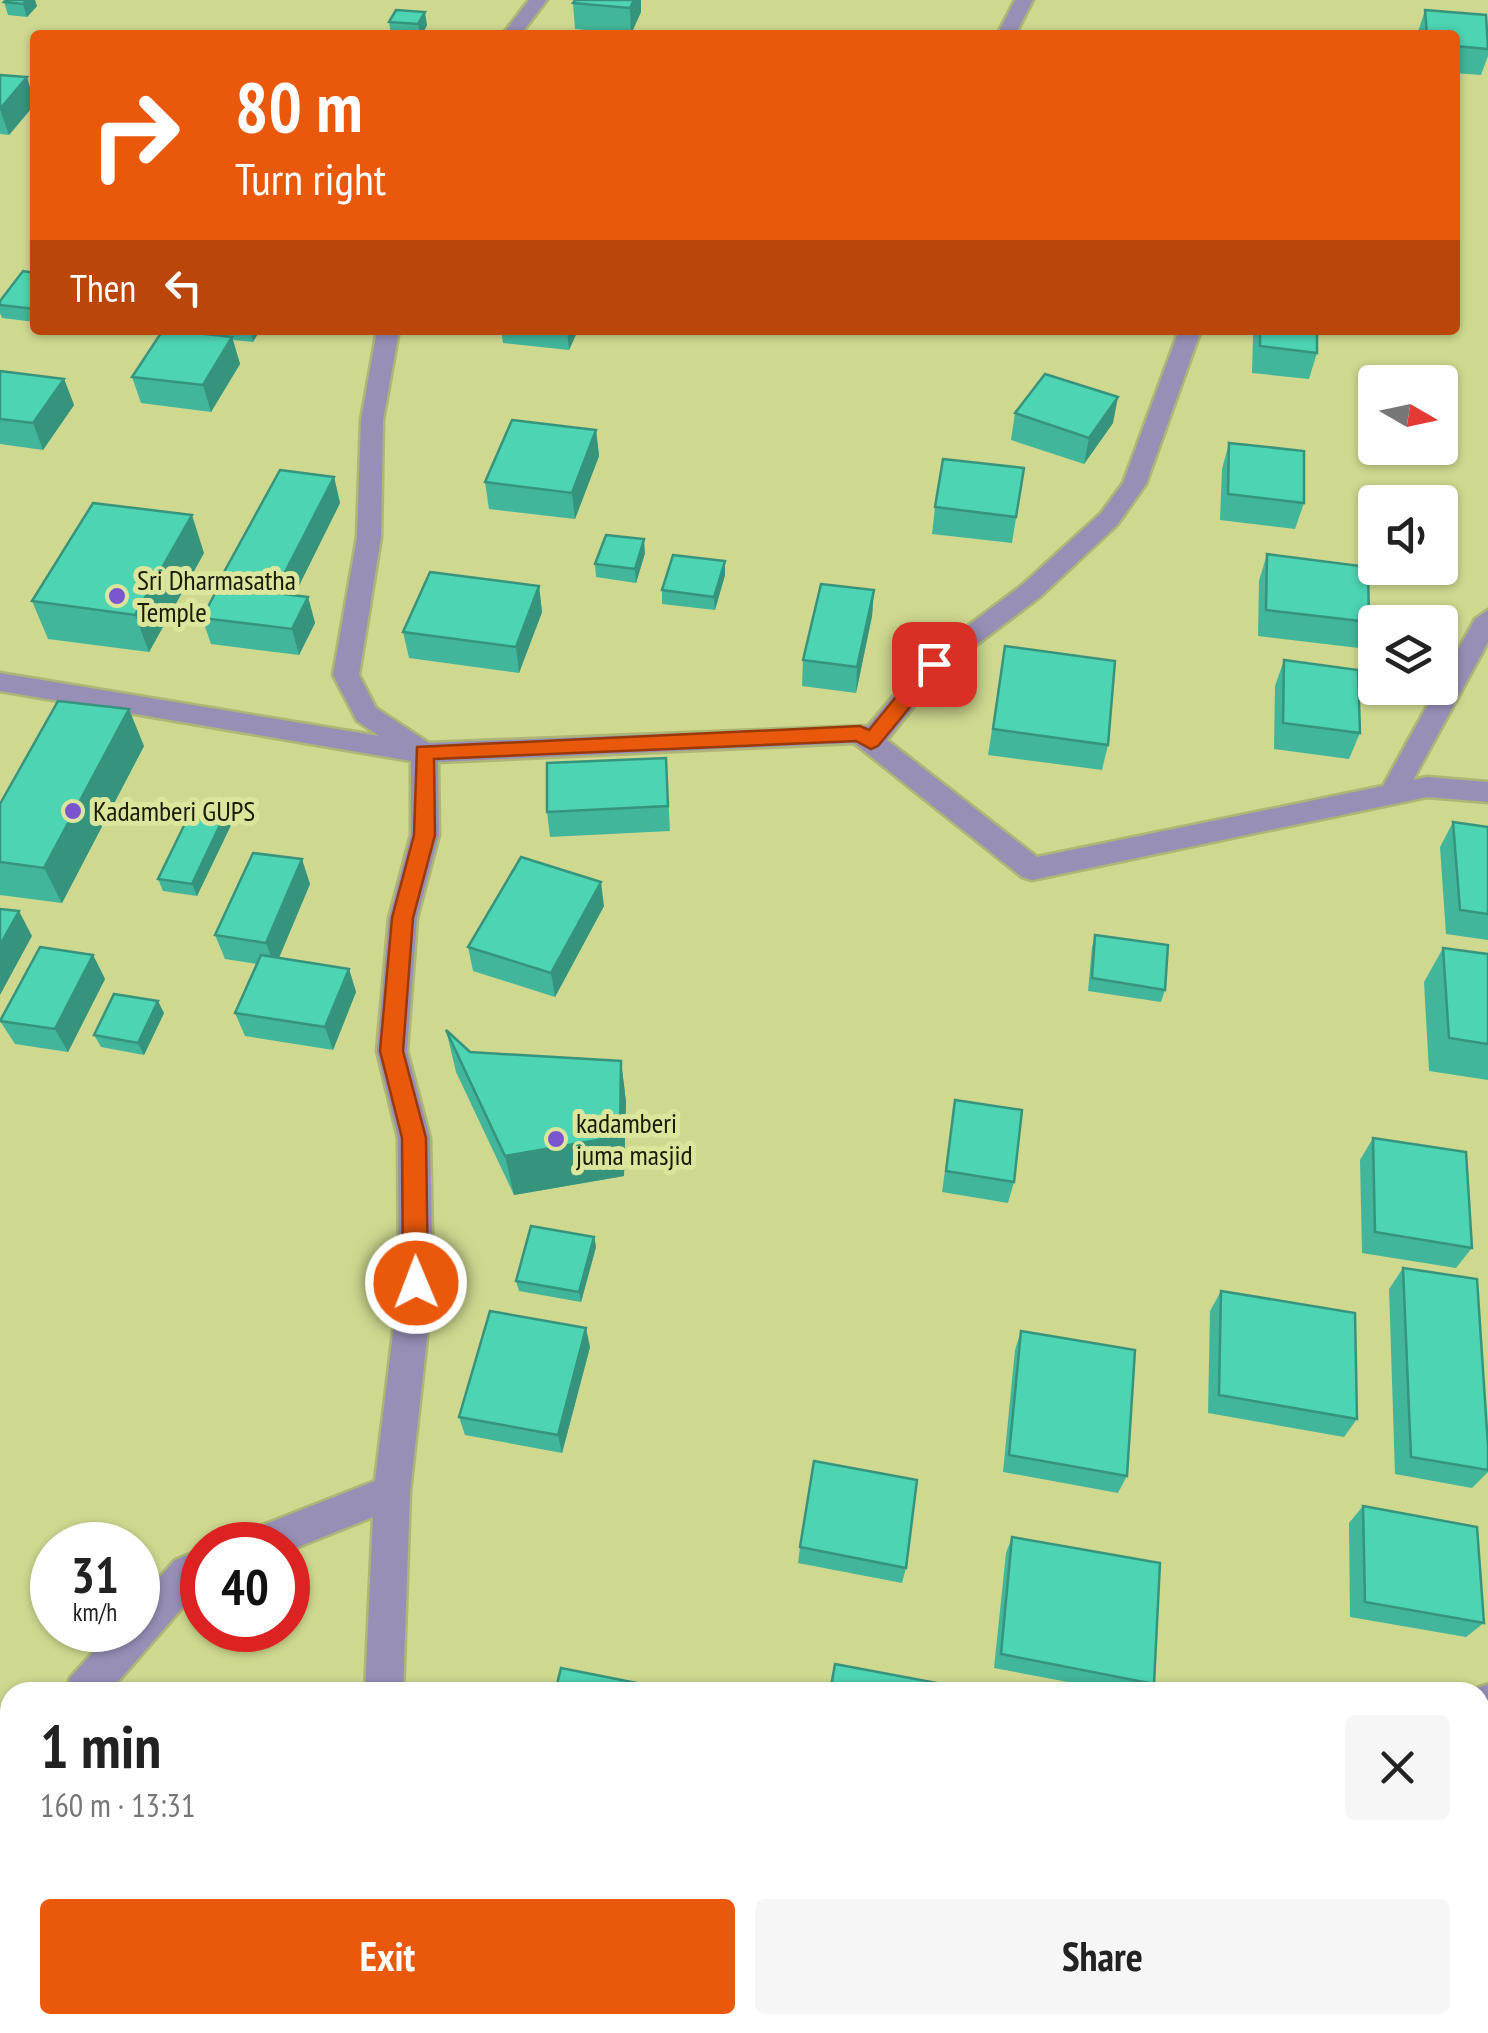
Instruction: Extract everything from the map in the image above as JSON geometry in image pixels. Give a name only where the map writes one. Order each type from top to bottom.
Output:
[{"type":"street","points":[[515,30],[538,0]]},
{"type":"street","points":[[1009,30],[1024,0]]},
{"type":"street","points":[[387,335],[372,420],[369,537],[346,675],[366,714],[424,752]]},
{"type":"street","points":[[871,741],[934,664],[1031,591],[1109,519],[1134,484],[1189,335]]},
{"type":"street","points":[[1392,794],[1488,619]]},
{"type":"street","points":[[0,682],[424,752],[860,734],[1032,869],[1427,786],[1488,792]]},
{"type":"street","points":[[384,1682],[392,1492],[416,1283],[414,1138],[392,1051],[402,918],[425,835],[424,752]]},
{"type":"street","points":[[310,1524],[392,1492]]},
{"type":"street","points":[[93,1682],[180,1582]]},
{"type":"building","points":[[6,0],[27,0],[23,4]]},
{"type":"building","points":[[634,0],[630,8],[573,3]]},
{"type":"building","points":[[396,10],[425,12],[418,24],[389,22]]},
{"type":"building","points":[[1425,10],[1486,15],[1488,49],[1460,46],[1460,30],[1427,30]]},
{"type":"building","points":[[0,75],[27,77],[0,109]]},
{"type":"building","points":[[23,271],[30,272],[30,308],[0,305]]},
{"type":"building","points":[[160,335],[232,337],[203,385],[132,377]]},
{"type":"building","points":[[1260,335],[1317,335],[1317,353],[1260,346]]},
{"type":"building","points":[[0,371],[64,379],[33,423],[0,419]]},
{"type":"building","points":[[1045,374],[1118,397],[1089,438],[1015,413]]},
{"type":"building","points":[[512,420],[596,430],[572,493],[485,482]]},
{"type":"building","points":[[1229,443],[1304,451],[1304,503],[1228,494]]},
{"type":"building","points":[[943,459],[1024,468],[1016,517],[935,507]]},
{"type":"building","points":[[280,470],[334,477],[280,582],[223,574]]},
{"type":"building","points":[[93,503],[192,515],[135,615],[32,601]]},
{"type":"building","points":[[606,535],[644,539],[635,569],[595,564]]},
{"type":"building","points":[[1267,554],[1358,566],[1358,585],[1368,585],[1369,605],[1358,605],[1358,621],[1266,610]]},
{"type":"building","points":[[673,555],[725,561],[714,597],[662,590]]},
{"type":"building","points":[[430,572],[539,586],[516,647],[403,632]]},
{"type":"building","points":[[821,584],[874,590],[857,667],[803,660]]},
{"type":"building","points":[[219,586],[308,597],[292,629],[202,618]]},
{"type":"building","points":[[1005,646],[1115,661],[1108,745],[993,729]]},
{"type":"building","points":[[1284,660],[1358,670],[1360,733],[1283,723]]},
{"type":"building","points":[[58,701],[129,709],[44,868],[0,862],[0,804]]},
{"type":"building","points":[[666,758],[668,806],[547,812],[547,763]]},
{"type":"building","points":[[194,805],[227,810],[192,884],[158,879]]},
{"type":"building","points":[[1453,822],[1488,827],[1488,914],[1460,910]]},
{"type":"building","points":[[253,853],[302,859],[266,943],[215,935]]},
{"type":"building","points":[[521,857],[601,882],[551,973],[468,947]]},
{"type":"building","points":[[0,909],[19,911],[0,945]]},
{"type":"building","points":[[1095,935],[1168,945],[1165,990],[1092,978]]},
{"type":"building","points":[[40,947],[93,955],[55,1029],[0,1021]]},
{"type":"building","points":[[1443,948],[1488,954],[1488,1044],[1449,1038]]},
{"type":"building","points":[[261,955],[349,969],[325,1027],[235,1013]]},
{"type":"building","points":[[114,994],[158,1001],[138,1043],[94,1035]]},
{"type":"building","points":[[446,1030],[470,1052],[621,1061],[620,1136],[505,1156]]},
{"type":"building","points":[[955,1100],[1022,1110],[1014,1182],[946,1171]]},
{"type":"building","points":[[1373,1138],[1466,1152],[1472,1248],[1375,1232]]},
{"type":"building","points":[[531,1226],[594,1237],[579,1292],[516,1281]]},
{"type":"building","points":[[1403,1268],[1477,1279],[1488,1470],[1411,1457]]},
{"type":"building","points":[[1221,1291],[1355,1313],[1357,1419],[1219,1395]]},
{"type":"building","points":[[490,1311],[586,1328],[558,1435],[459,1417]]},
{"type":"building","points":[[1021,1331],[1135,1350],[1127,1476],[1009,1455]]},
{"type":"building","points":[[814,1461],[917,1480],[906,1568],[800,1547]]},
{"type":"building","points":[[1363,1506],[1477,1527],[1484,1623],[1365,1602]]},
{"type":"building","points":[[1012,1537],[1160,1563],[1154,1682],[1001,1654]]},
{"type":"building","points":[[835,1664],[931,1682],[832,1682]]},
{"type":"building","points":[[561,1668],[632,1682],[558,1682]]},
{"type":"place","name":"Sri Dharmasatha Temple","points":[[117,596]]},
{"type":"place","name":"Kadamberi GUPS","points":[[73,811]]},
{"type":"place","name":"kadamberi juma masjid","points":[[556,1139]]},
{"type":"route","points":[[416,1283],[414,1138],[392,1051],[402,918],[425,835],[424,752],[860,734],[871,741],[934,664]]}]
